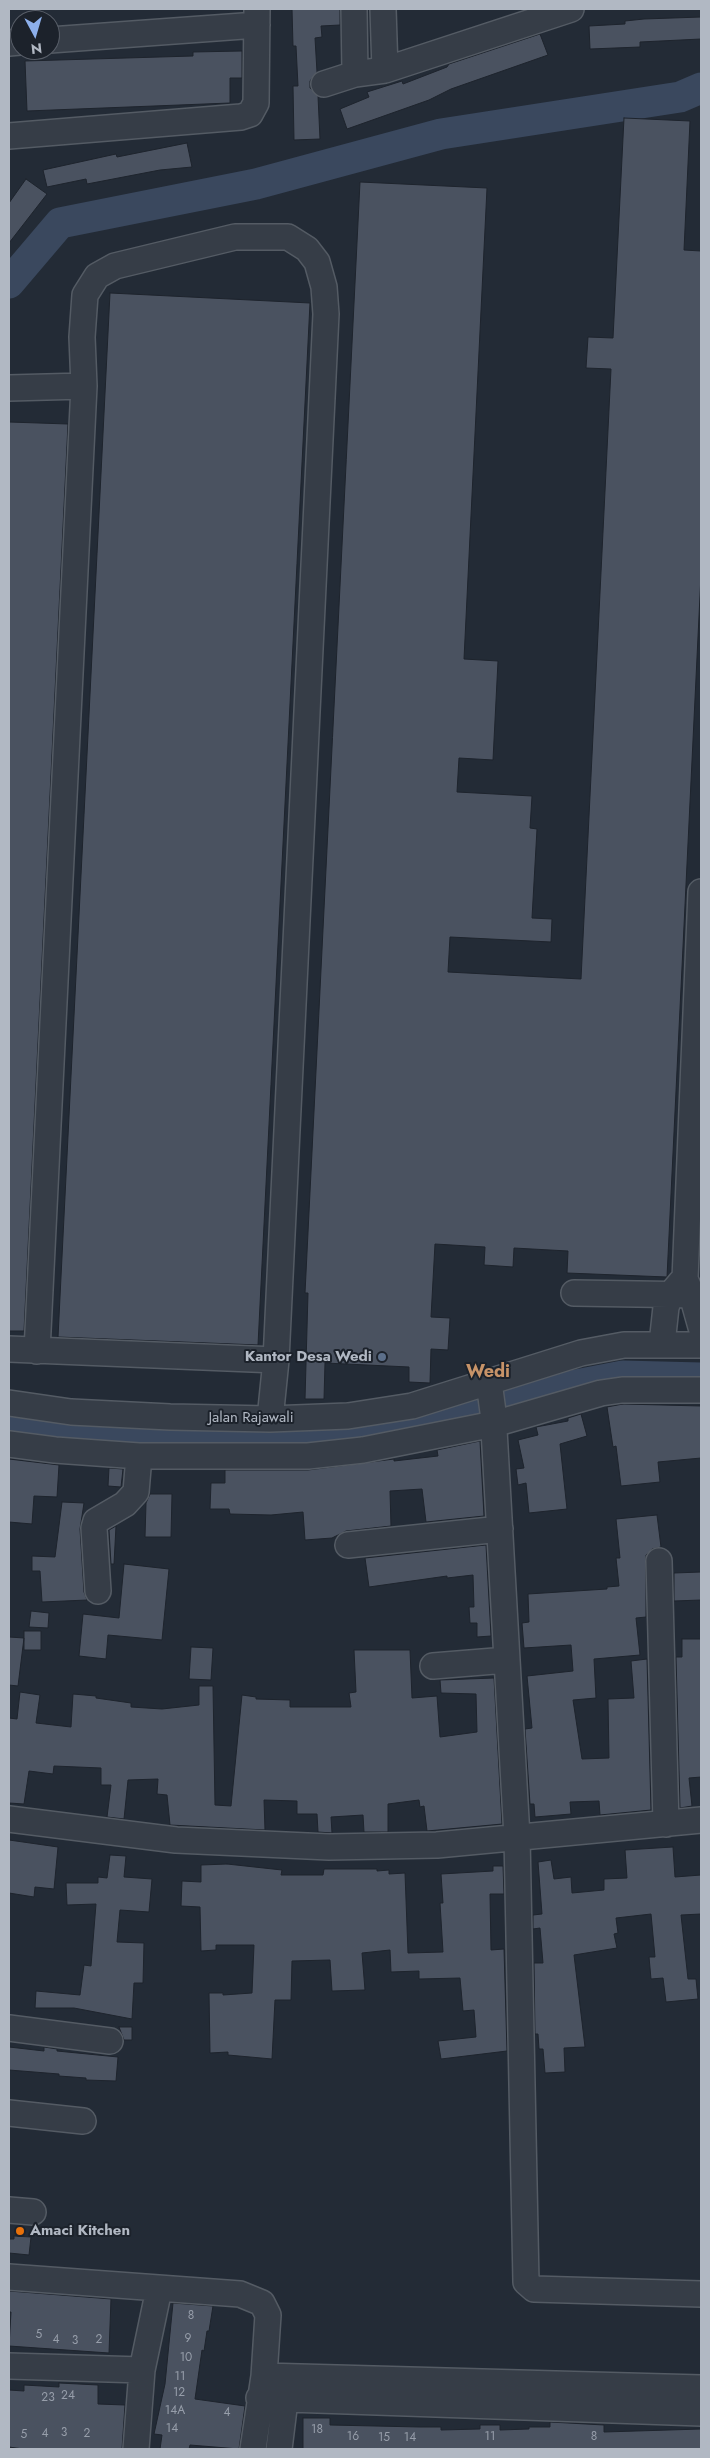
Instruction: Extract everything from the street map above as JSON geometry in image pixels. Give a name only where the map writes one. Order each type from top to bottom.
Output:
[{"type":"street","points":[[354,9],[355,74]]},
{"type":"street","points":[[383,9],[385,70]]},
{"type":"street","points":[[324,84],[355,74],[385,70],[571,9]]},
{"type":"street","points":[[9,136],[241,117],[250,114],[256,103],[257,17],[60,39]]},
{"type":"street","points":[[37,1351],[84,386],[82,337],[85,295],[97,276],[115,266],[235,237],[288,237],[307,249],[317,262],[324,287],[326,314],[276,1360],[270,1420]]},
{"type":"street","points":[[9,388],[84,386]]},
{"type":"street","points":[[701,892],[687,1291],[701,1327]]},
{"type":"street","points":[[574,1293],[687,1291]]},
{"type":"street","points":[[662,1344],[666,1307],[687,1291]]},
{"type":"street","points":[[9,1444],[55,1450],[139,1456],[308,1456],[363,1450],[492,1403],[581,1353],[624,1345],[701,1345]]},
{"type":"street","points":[[9,1349],[276,1360]]},
{"type":"street","points":[[492,1403],[622,1390],[701,1390]]},
{"type":"street","name":"Jalan Rajawali","points":[[9,1403],[111,1415],[270,1420],[373,1413],[412,1406],[492,1403]]},
{"type":"street","points":[[492,1403],[517,1837],[526,2282],[534,2289],[701,2294]]},
{"type":"street","points":[[98,1591],[94,1528],[96,1521],[125,1504],[136,1492],[139,1456]]},
{"type":"street","points":[[348,1545],[500,1529]]},
{"type":"street","points":[[659,1561],[666,1824]]},
{"type":"street","points":[[434,1666],[507,1660]]},
{"type":"street","points":[[9,1819],[176,1840],[319,1847],[437,1845],[701,1820]]},
{"type":"street","points":[[9,2028],[110,2041]]},
{"type":"street","points":[[9,2113],[83,2121]]},
{"type":"street","points":[[9,2277],[240,2294],[262,2303],[268,2315],[270,2384],[253,2449]]},
{"type":"street","points":[[136,2449],[142,2370],[159,2289]]},
{"type":"street","points":[[9,2366],[142,2370]]},
{"type":"street","points":[[270,2384],[285,2401],[279,2449]]},
{"type":"street","points":[[270,2384],[673,2401],[701,2413]]},
{"type":"street","points":[[285,2401],[673,2401],[701,2388]]},
{"type":"building","points":[[292,9],[340,9],[340,25],[321,26],[322,37],[315,38],[317,72],[310,81],[310,88],[318,96],[320,139],[294,140],[293,86],[298,86],[296,46],[293,46]]},
{"type":"building","points":[[701,17],[701,39],[640,42],[640,47],[590,49],[589,26],[625,24],[625,21],[644,19]]},
{"type":"building","points":[[540,34],[548,55],[451,89],[429,100],[347,129],[340,109],[369,97],[367,92],[402,81],[403,84],[447,67],[449,64]]},
{"type":"building","points":[[242,51],[242,78],[230,78],[230,103],[27,111],[25,61],[193,56],[193,52]]},
{"type":"building","points":[[624,118],[690,121],[684,250],[701,251],[701,575],[667,1277],[567,1273],[568,1251],[514,1248],[513,1267],[484,1265],[485,1247],[435,1244],[431,1317],[450,1318],[448,1350],[431,1349],[430,1383],[409,1382],[409,1367],[325,1363],[324,1399],[305,1399],[308,1293],[305,1293],[360,182],[487,188],[464,659],[498,661],[493,760],[459,758],[457,792],[532,796],[530,828],[537,829],[532,918],[552,919],[551,942],[450,937],[448,972],[581,979],[611,369],[586,368],[588,337],[613,338]]},
{"type":"building","points":[[187,143],[192,167],[160,170],[87,184],[86,179],[47,187],[43,170],[116,154],[117,157]]},
{"type":"building","points":[[26,179],[47,194],[9,243],[9,203]]},
{"type":"building","points":[[110,293],[310,303],[258,1345],[58,1337]]},
{"type":"building","points":[[9,422],[68,424],[24,1331],[9,1331]]},
{"type":"building","points":[[623,1404],[701,1406],[701,1458],[658,1462],[660,1482],[621,1486],[616,1446],[613,1447],[607,1407]]},
{"type":"building","points":[[581,1414],[587,1436],[560,1444],[567,1509],[529,1513],[526,1483],[518,1485],[516,1469],[524,1468],[518,1440],[538,1435],[536,1427],[568,1421],[568,1418]]},
{"type":"building","points":[[480,1441],[484,1516],[426,1522],[422,1489],[390,1491],[391,1526],[346,1531],[332,1538],[305,1540],[303,1512],[271,1515],[230,1514],[229,1509],[210,1509],[211,1483],[225,1483],[225,1470],[308,1470],[394,1459],[394,1461],[438,1456],[437,1450]]},
{"type":"building","points":[[9,1459],[59,1465],[57,1497],[34,1496],[32,1524],[9,1522]]},
{"type":"building","points":[[109,1468],[123,1469],[121,1487],[108,1486]]},
{"type":"building","points":[[150,1494],[172,1494],[171,1537],[145,1537],[146,1503]]},
{"type":"building","points":[[62,1502],[84,1503],[80,1529],[84,1592],[87,1600],[42,1602],[40,1571],[32,1571],[32,1556],[55,1557]]},
{"type":"building","points":[[657,1515],[661,1547],[652,1549],[646,1555],[646,1617],[636,1618],[640,1655],[594,1659],[596,1698],[573,1700],[582,1759],[609,1758],[608,1699],[634,1698],[631,1661],[647,1659],[651,1810],[600,1815],[599,1801],[570,1802],[571,1814],[535,1817],[534,1804],[530,1804],[525,1729],[532,1728],[527,1676],[573,1671],[571,1645],[524,1648],[522,1623],[529,1622],[528,1594],[607,1589],[607,1587],[619,1586],[616,1558],[620,1558],[616,1519]]},
{"type":"building","points":[[116,1526],[114,1564],[111,1564],[109,1530]]},
{"type":"building","points":[[486,1545],[491,1636],[477,1637],[477,1623],[470,1623],[469,1607],[474,1607],[473,1575],[447,1578],[447,1576],[369,1587],[365,1558]]},
{"type":"building","points":[[124,1564],[169,1569],[162,1640],[108,1635],[106,1659],[79,1656],[83,1614],[119,1618]]},
{"type":"building","points":[[701,1572],[701,1600],[674,1601],[674,1573]]},
{"type":"building","points":[[31,1611],[49,1613],[48,1628],[29,1627]]},
{"type":"building","points":[[24,1631],[41,1631],[41,1650],[24,1650]]},
{"type":"building","points":[[9,1637],[24,1638],[18,1686],[9,1685]]},
{"type":"building","points":[[682,1639],[701,1639],[701,1777],[689,1778],[692,1806],[680,1808],[676,1657],[682,1657]]},
{"type":"building","points":[[191,1647],[213,1648],[211,1680],[189,1679]]},
{"type":"building","points":[[354,1650],[410,1650],[412,1698],[437,1696],[440,1737],[477,1732],[476,1694],[441,1693],[440,1680],[494,1678],[502,1824],[427,1831],[424,1806],[420,1807],[419,1800],[388,1804],[388,1832],[364,1832],[363,1815],[331,1817],[332,1833],[318,1832],[317,1814],[297,1814],[297,1801],[264,1800],[265,1830],[170,1825],[167,1795],[157,1794],[158,1779],[128,1780],[124,1819],[107,1817],[111,1785],[101,1785],[101,1768],[54,1766],[53,1774],[29,1771],[24,1804],[9,1803],[9,1718],[17,1719],[20,1692],[40,1695],[36,1723],[71,1727],[73,1694],[96,1696],[96,1698],[131,1703],[131,1707],[162,1709],[199,1705],[199,1686],[213,1686],[215,1805],[231,1806],[242,1695],[256,1697],[256,1699],[290,1700],[290,1707],[351,1707],[349,1693],[356,1692]]},
{"type":"building","points":[[9,1840],[58,1847],[54,1889],[35,1887],[34,1897],[9,1893]]},
{"type":"building","points":[[673,1847],[675,1877],[701,1875],[701,1914],[681,1915],[688,1979],[696,1979],[698,1999],[666,2002],[663,1978],[651,1979],[649,1957],[655,1957],[651,1914],[616,1918],[618,1933],[614,1934],[617,1948],[574,1955],[585,2047],[564,2048],[565,2072],[545,2073],[543,2049],[539,2049],[538,2034],[535,2034],[534,1963],[543,1963],[540,1928],[533,1929],[533,1915],[542,1914],[538,1862],[551,1860],[554,1879],[571,1877],[572,1893],[604,1890],[604,1879],[627,1878],[625,1850]]},
{"type":"building","points":[[110,1855],[126,1856],[124,1877],[152,1879],[149,1912],[120,1910],[117,1942],[144,1943],[143,1983],[134,1983],[132,2019],[74,2008],[35,2008],[36,1991],[80,1995],[84,1965],[91,1966],[96,1904],[67,1905],[66,1883],[98,1883],[98,1877],[107,1878]]},
{"type":"building","points":[[227,1864],[282,1870],[281,1875],[323,1875],[324,1869],[377,1869],[377,1871],[389,1870],[389,1874],[405,1873],[408,1953],[443,1952],[440,1903],[443,1903],[441,1874],[493,1871],[493,1866],[503,1866],[504,1894],[490,1894],[491,1950],[504,1949],[507,2051],[441,2059],[438,2041],[476,2037],[474,2010],[463,2011],[460,1978],[419,1979],[419,1971],[391,1972],[390,1950],[362,1953],[365,1990],[332,1991],[330,1960],[292,1961],[291,2000],[275,2000],[272,2059],[228,2055],[228,2052],[210,2053],[209,1993],[223,1993],[223,1995],[252,1993],[254,1945],[216,1945],[216,1950],[201,1951],[200,1907],[181,1906],[182,1881],[201,1882],[201,1865]]},
{"type":"building","points":[[119,2027],[132,2027],[132,2040],[124,2040]]},
{"type":"building","points":[[9,2047],[44,2051],[44,2047],[57,2049],[57,2051],[118,2057],[116,2081],[86,2080],[86,2078],[59,2076],[59,2074],[9,2070]]},
{"type":"building","points":[[14,2236],[31,2237],[29,2255],[9,2253],[9,2239],[14,2239]]},
{"type":"building","points":[[9,2291],[111,2299],[109,2353],[9,2346],[11,2312],[9,2312]]},
{"type":"building","points":[[173,2303],[213,2306],[204,2351],[202,2350],[195,2399],[245,2406],[239,2449],[190,2445],[189,2449],[160,2449],[162,2435],[154,2434],[165,2384]]},
{"type":"building","points":[[59,2383],[98,2385],[98,2404],[125,2405],[122,2449],[23,2449],[9,2447],[9,2390],[24,2391],[24,2385],[59,2387]]},
{"type":"building","points":[[303,2418],[330,2418],[330,2425],[441,2427],[441,2430],[480,2429],[480,2425],[500,2425],[500,2430],[529,2429],[529,2427],[550,2427],[550,2422],[604,2425],[604,2432],[701,2429],[701,2449],[303,2449]]},
{"type":"waterway","points":[[9,283],[60,223],[256,184],[441,134],[680,97],[701,88]]},
{"type":"waterway","points":[[9,1420],[245,1440],[353,1428],[623,1376],[701,1378]]},
{"type":"place","name":"Kantor Desa Wedi","points":[[382,1357]]},
{"type":"place","name":"Amaci Kitchen","points":[[20,2231]]},
{"type":"district","name":"Wedi","points":[[488,1373]]}]
